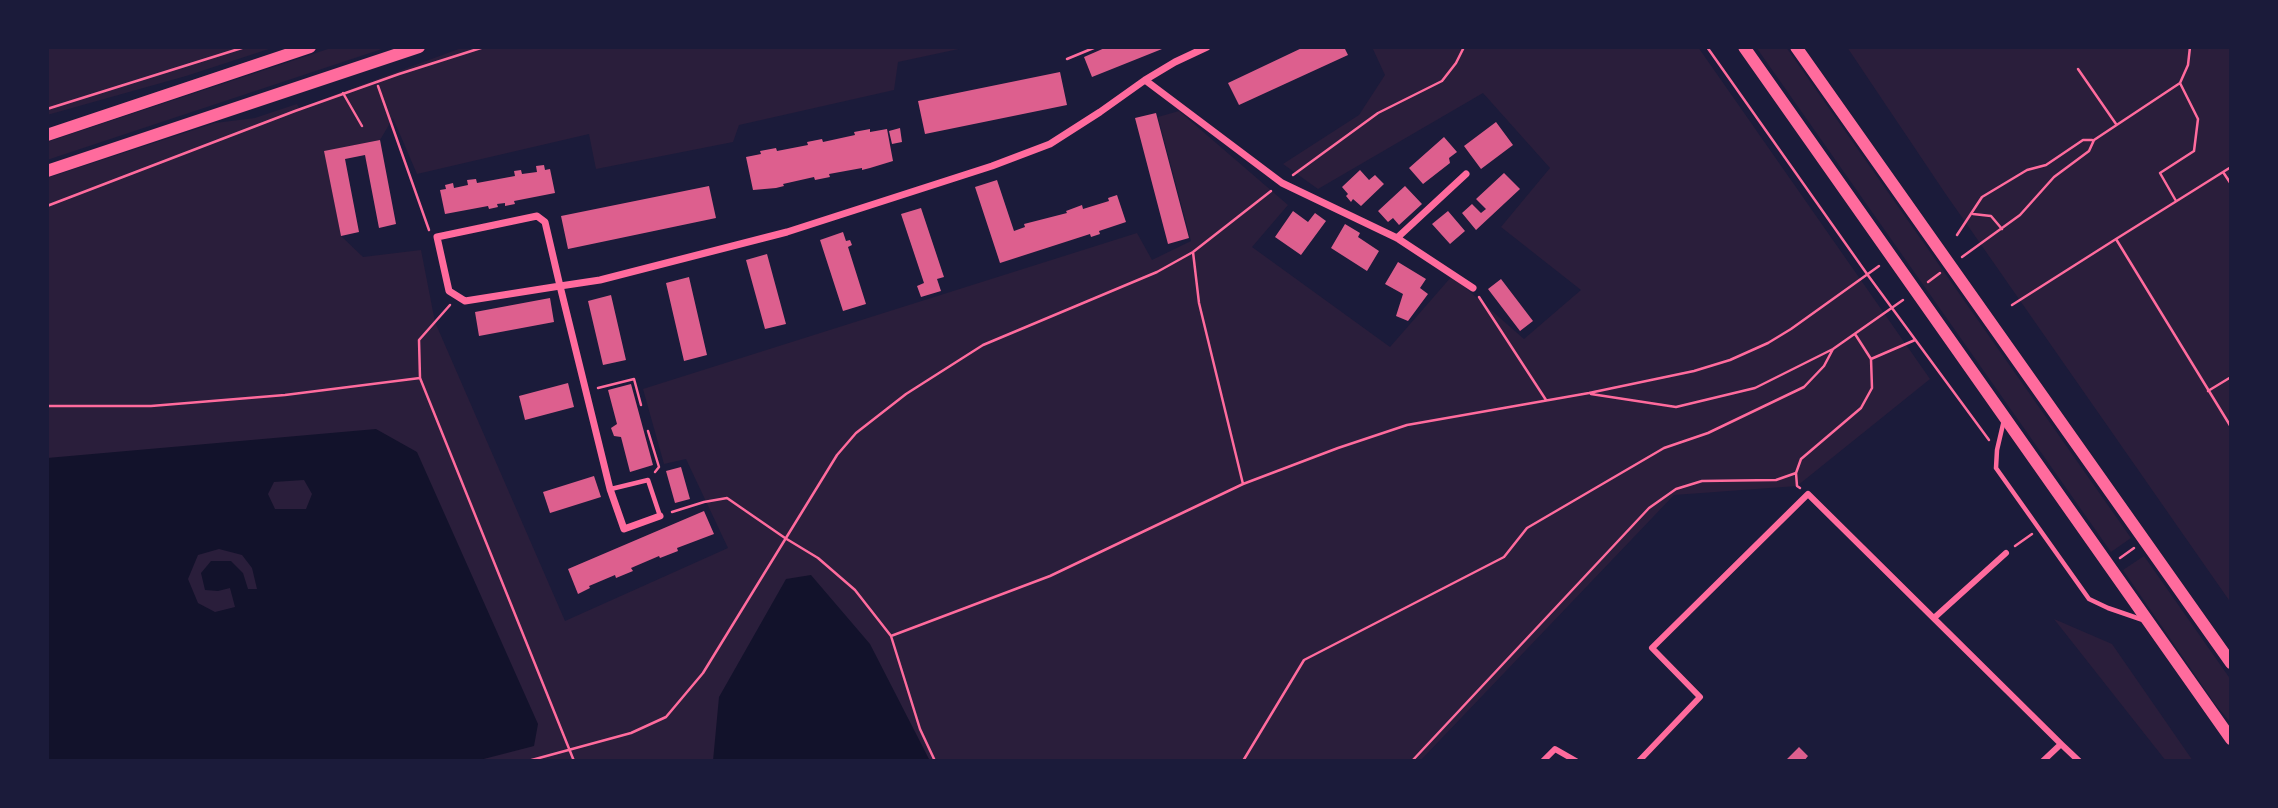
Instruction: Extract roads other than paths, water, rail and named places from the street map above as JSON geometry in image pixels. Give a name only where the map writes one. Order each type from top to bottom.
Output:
[{"type":"main road","points":[[47,135],[310,47]]},
{"type":"main road","points":[[47,171],[419,47]]},
{"type":"main road","points":[[1744,47],[2231,739]]},
{"type":"main road","points":[[1796,47],[2231,663]]},
{"type":"street","points":[[660,516],[624,529],[610,489],[560,286],[545,222],[537,216],[437,237],[449,291],[456,298],[465,301],[560,286],[600,279],[787,232],[992,166],[1050,144],[1145,80],[1207,47]]},
{"type":"street","points":[[1145,80],[1282,183],[1397,238],[1473,288]]},
{"type":"street","points":[[1397,238],[1466,174]]},
{"type":"street","points":[[1639,761],[1700,697],[1653,648],[1808,494],[2079,761]]},
{"type":"street","points":[[1934,618],[2006,552]]},
{"type":"street","points":[[2043,761],[2061,744]]},
{"type":"street","points":[[1543,761],[1555,749],[1576,761]]},
{"type":"lane","points":[[2004,419],[1996,468],[2039,529],[2089,598],[2108,608],[2148,622]]},
{"type":"lane","points":[[610,489],[648,480],[660,516]]}]
